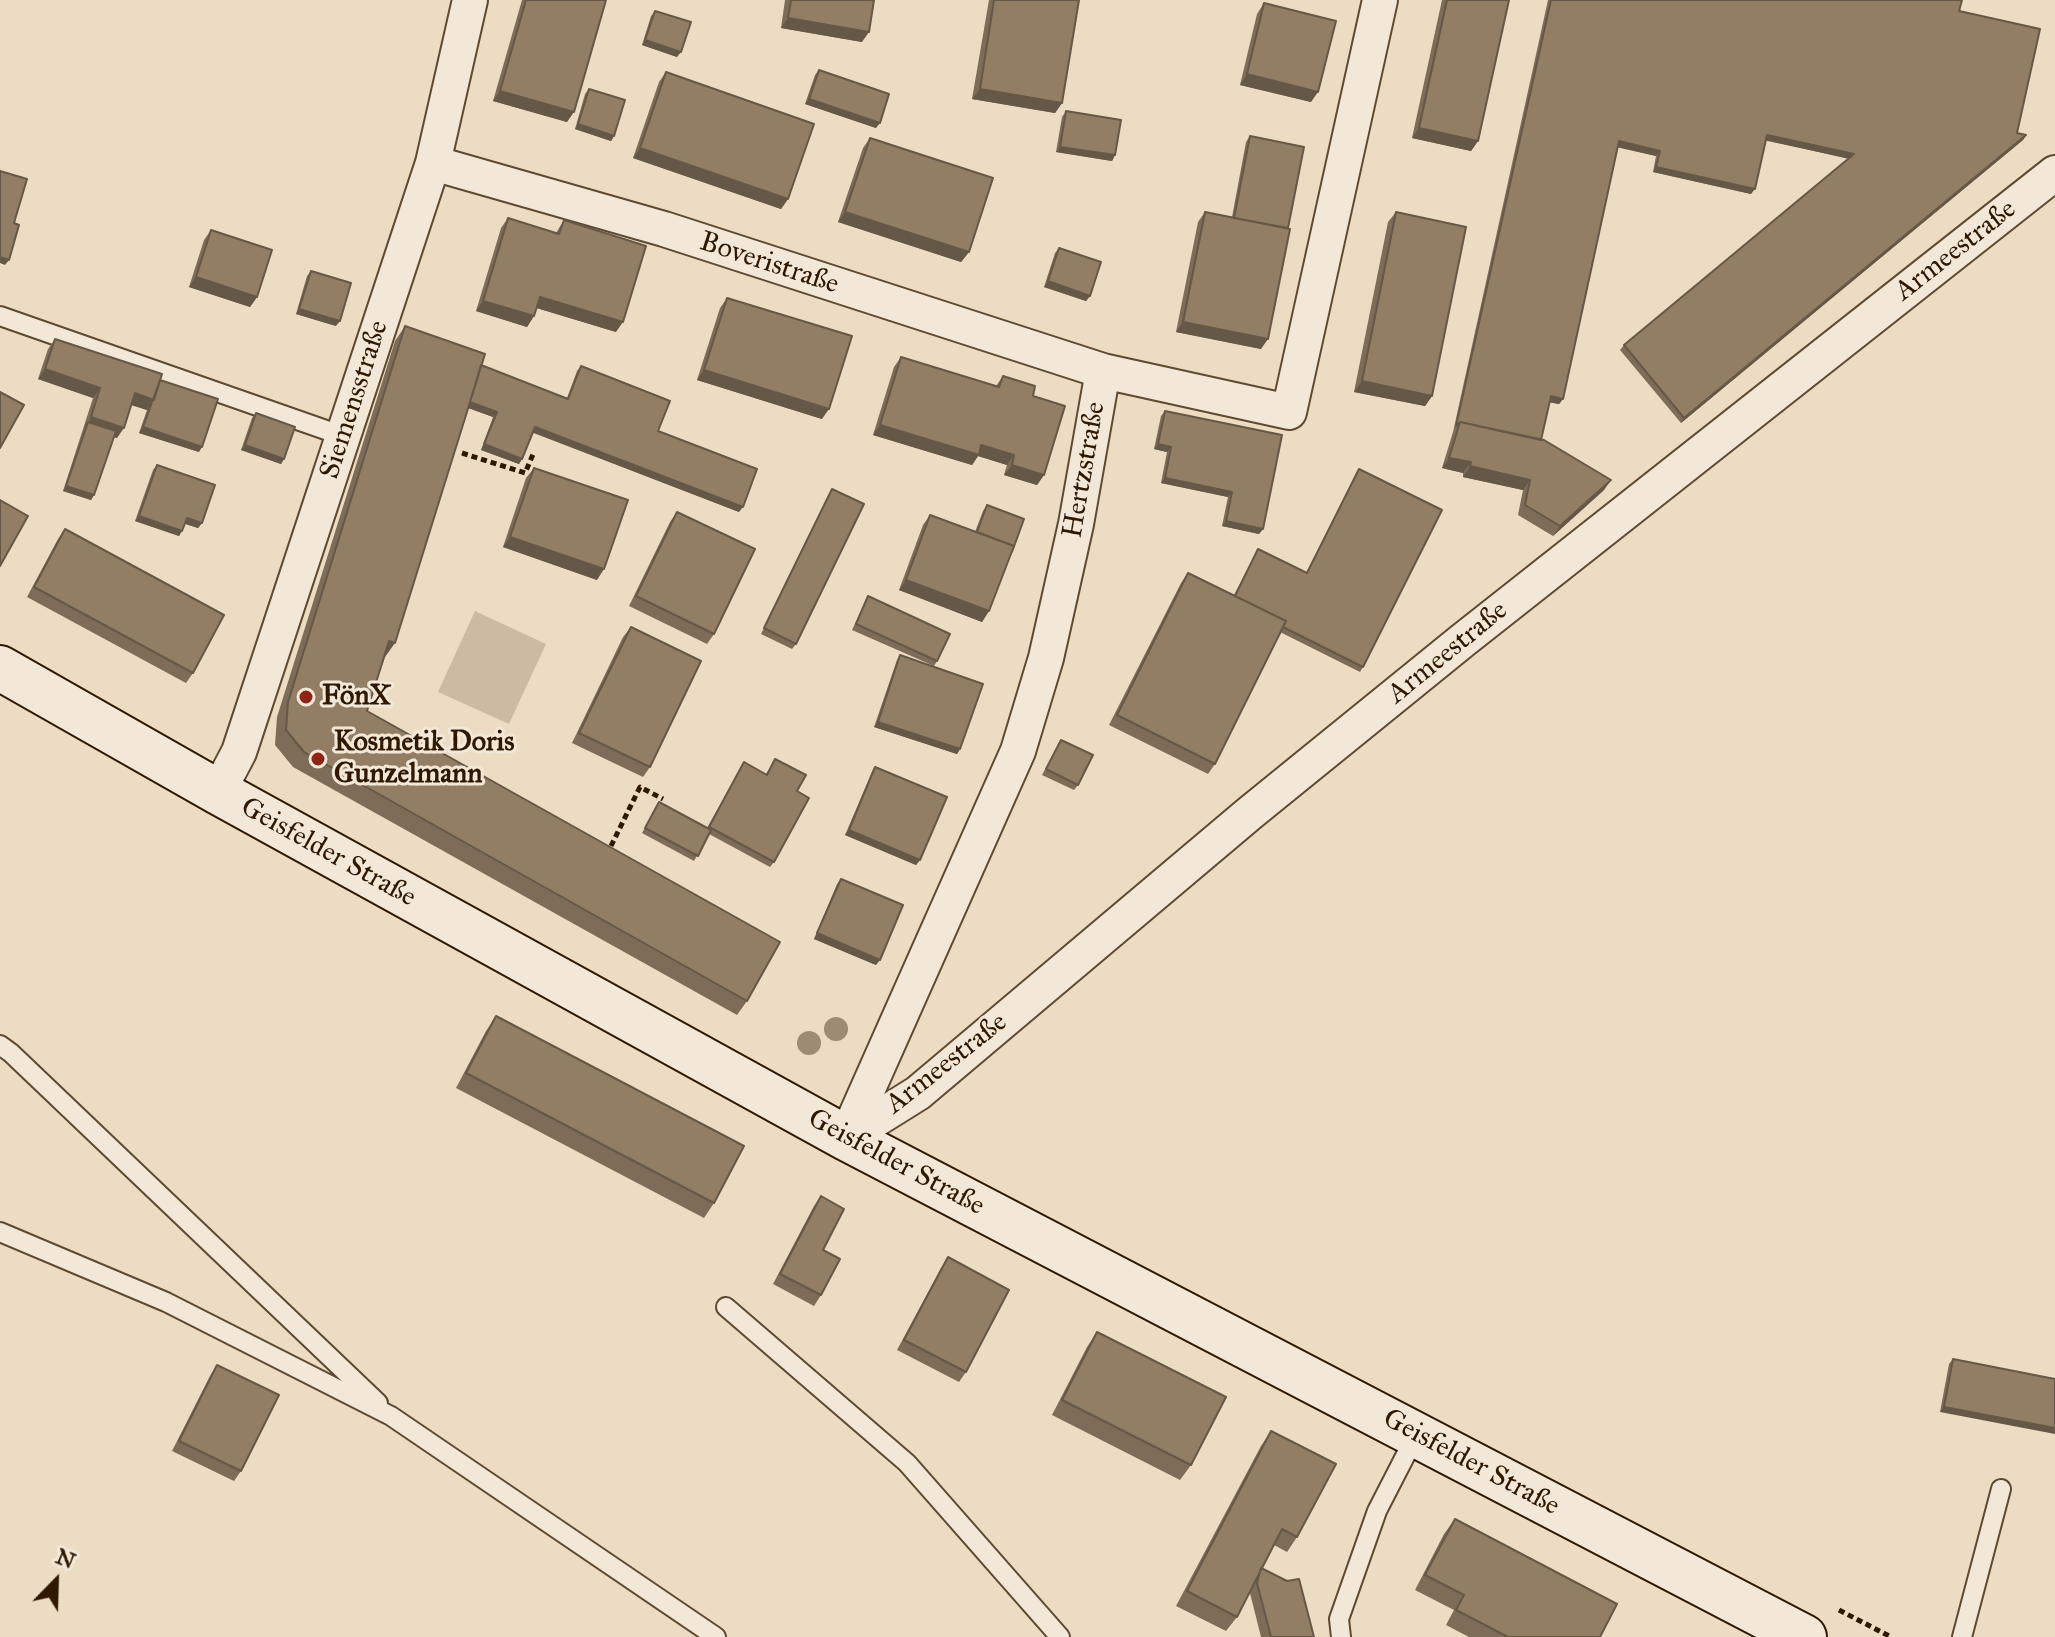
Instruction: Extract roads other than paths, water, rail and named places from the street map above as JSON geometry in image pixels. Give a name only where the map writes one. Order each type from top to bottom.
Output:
[{"type":"main road","name":"Geisfelder Straße","points":[[0,668],[218,792],[846,1138],[1804,1637]]},
{"type":"street","name":"Siemensstraße","points":[[218,792],[239,752],[433,163],[470,0]]},
{"type":"street","name":"Hertzstraße","points":[[846,1138],[1018,751],[1046,658],[1070,554],[1103,371],[1289,412],[1380,0]]},
{"type":"street","name":"Boveristraße","points":[[433,163],[664,229],[1103,371]]},
{"type":"street","name":"Armeestraße","points":[[846,1138],[918,1093],[1250,813],[1415,679],[2055,173]]},
{"type":"lane","points":[[0,316],[343,436]]},
{"type":"lane","points":[[0,1045],[391,1416]]},
{"type":"lane","points":[[0,1232],[166,1302],[391,1416],[716,1637]]},
{"type":"lane","points":[[726,1307],[907,1463],[1060,1637]]},
{"type":"lane","points":[[1341,1637],[1339,1619],[1377,1511],[1416,1435]]},
{"type":"lane","points":[[1962,1637],[2001,1489]]},
{"type":"place","name":"FönX","points":[[306,697]]},
{"type":"place","name":"Kosmetik Doris Gunzelmann","points":[[318,759]]}]
